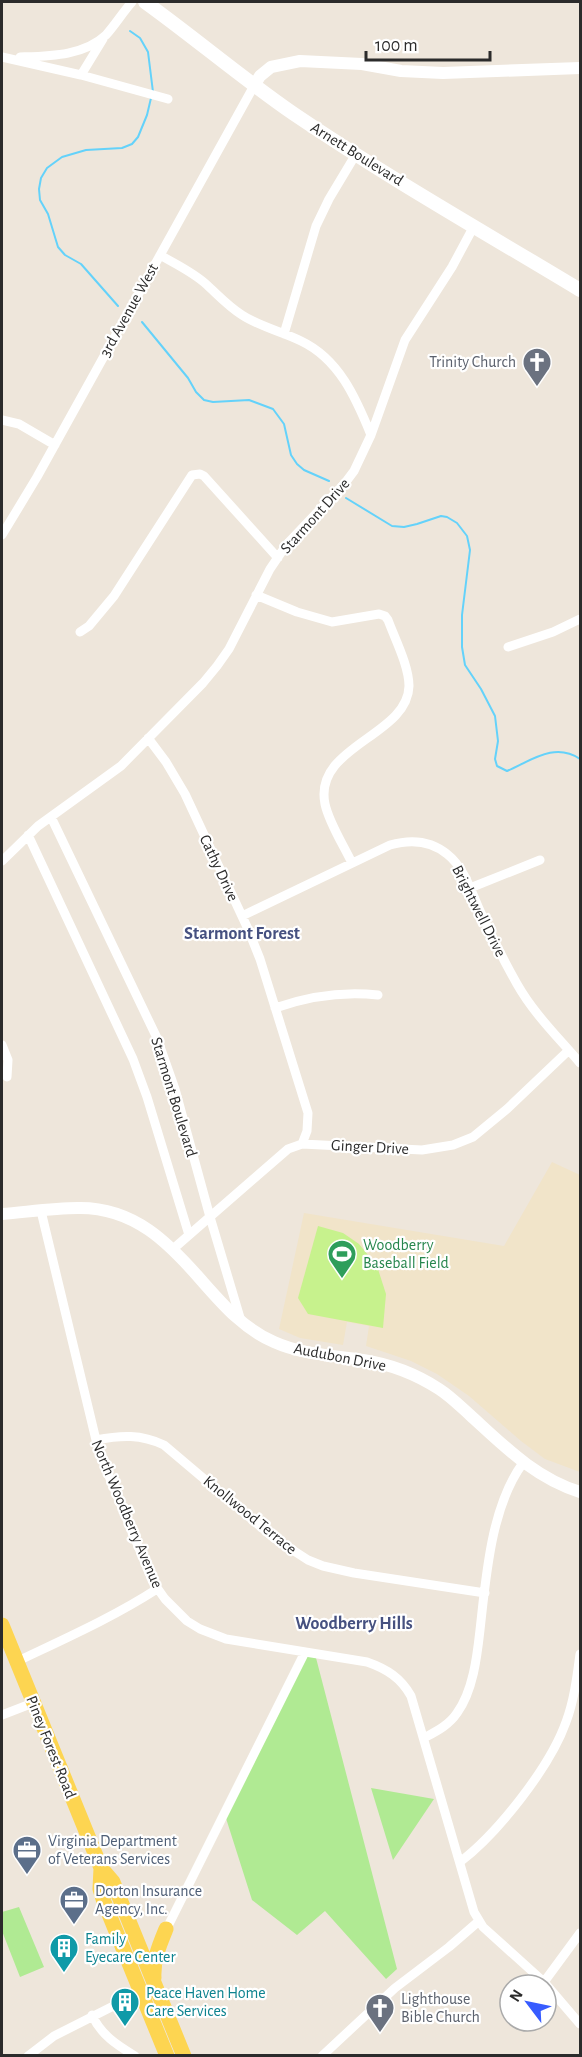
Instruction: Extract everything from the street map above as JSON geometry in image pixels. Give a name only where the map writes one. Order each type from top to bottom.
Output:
[{"type":"main road","name":"Arnett Boulevard","points":[[145,2],[291,112],[580,290]]},
{"type":"main road","name":"Piney Forest Road","points":[[2,1625],[101,1868],[113,1882],[147,1957],[144,1985]]},
{"type":"main road","name":"Piney Forest Road","points":[[101,1868],[100,1889],[144,1985],[167,2055]]},
{"type":"main road","points":[[105,1902],[113,1907],[130,1948],[136,1954],[147,1957]]},
{"type":"main road","points":[[128,1919],[138,1930],[149,1936],[157,1935],[166,1929]]},
{"type":"main road","points":[[166,1929],[154,1966],[144,1985],[184,2055]]},
{"type":"street","points":[[81,75],[105,35],[132,2]]},
{"type":"street","points":[[4,57],[41,57],[76,51],[95,43],[105,35]]},
{"type":"street","points":[[4,57],[81,75],[165,99]]},
{"type":"street","points":[[255,84],[260,75],[271,67],[300,61],[362,64],[401,71],[443,73],[580,68]]},
{"type":"street","name":"3rd Avenue West","points":[[2,535],[55,445],[255,84]]},
{"type":"street","points":[[284,334],[316,226],[356,154]]},
{"type":"street","name":"Starmont Drive","points":[[2,861],[28,835],[121,766],[217,666],[229,649],[256,595],[287,544],[345,483],[360,460],[405,340],[456,260],[474,226]]},
{"type":"street","points":[[160,255],[196,276],[221,300],[252,321],[313,348],[336,368],[355,396],[371,435]]},
{"type":"street","points":[[2,420],[19,424],[55,445]]},
{"type":"street","points":[[80,632],[89,626],[114,596],[192,475],[204,476],[278,558]]},
{"type":"street","points":[[256,595],[297,612],[332,622],[379,614],[388,620],[407,674],[408,692],[404,703],[392,718],[342,758],[330,775],[324,793],[326,809],[352,863]]},
{"type":"street","points":[[508,646],[554,632],[580,619]]},
{"type":"street","name":"Cathy Drive","points":[[148,738],[185,794],[260,959],[308,1113],[307,1131],[302,1144]]},
{"type":"street","name":"Starmont Boulevard","points":[[51,817],[157,1038],[176,1089],[241,1322]]},
{"type":"street","name":"Starmont Boulevard","points":[[28,835],[133,1059],[147,1096],[189,1235]]},
{"type":"street","name":"Brightwell Drive","points":[[242,916],[390,845],[401,842],[432,844],[449,855],[460,868],[496,946],[527,1002],[580,1063]]},
{"type":"street","points":[[470,888],[540,860]]},
{"type":"street","points":[[275,1008],[316,996],[359,993],[378,995]]},
{"type":"street","points":[[2,1045],[8,1060],[7,1077]]},
{"type":"street","name":"Ginger Drive","points":[[302,1144],[422,1150],[459,1143],[473,1137],[490,1125],[569,1050]]},
{"type":"street","points":[[173,1249],[288,1149],[302,1144]]},
{"type":"street","name":"Audubon Drive","points":[[2,1214],[78,1208],[109,1211],[145,1226],[173,1249],[241,1322],[263,1337],[295,1350],[363,1360],[416,1376],[448,1396],[523,1463],[543,1476],[580,1492]]},
{"type":"street","name":"North Woodberry Avenue","points":[[41,1211],[96,1440],[157,1589],[175,1611],[187,1621],[214,1636],[368,1662],[392,1673],[406,1687],[411,1696],[474,1911],[479,1921]]},
{"type":"street","name":"Knollwood Terrace","points":[[96,1440],[129,1435],[164,1445],[274,1538],[308,1560],[323,1566],[363,1575],[485,1593]]},
{"type":"street","points":[[424,1738],[451,1721],[463,1703],[476,1662],[497,1515],[508,1485],[523,1463]]},
{"type":"street","points":[[16,1662],[102,1621],[157,1589]]},
{"type":"street","points":[[147,1957],[166,1929],[305,1653]]},
{"type":"street","points":[[460,1862],[490,1835],[549,1758],[559,1740],[572,1704],[580,1654]]},
{"type":"street","points":[[2,1715],[33,1703]]},
{"type":"street","points":[[322,2055],[395,1988],[479,1921],[490,1934],[534,1973]]},
{"type":"street","points":[[551,1973],[580,1934]]},
{"type":"street","points":[[28,2055],[54,2036],[144,1985]]},
{"type":"street","points":[[558,1998],[580,2024]]},
{"type":"street","points":[[92,2015],[98,2028],[104,2034],[135,2055]]},
{"type":"shaded area","points":[[552,1162],[580,1175],[580,1472],[545,1459],[469,1396],[437,1374],[411,1361],[366,1346],[369,1326],[347,1322],[343,1345],[300,1338],[279,1329],[304,1213],[504,1246]]},
{"type":"green space","name":"Woodberry Baseball Field","points":[[318,1226],[343,1233],[359,1244],[377,1266],[386,1294],[383,1328],[308,1314],[298,1298]]},
{"type":"green space","points":[[305,1652],[315,1654],[397,1969],[386,1979],[325,1911],[297,1935],[252,1900],[224,1812]]},
{"type":"green space","points":[[371,1788],[434,1799],[393,1860]]},
{"type":"green space","points":[[19,1907],[44,1967],[20,1977],[2,1931],[2,1912]]},
{"type":"waterway","points":[[130,31],[140,38],[148,52],[153,92]]},
{"type":"waterway","points":[[118,306],[81,264],[65,255],[58,247],[48,214],[40,200],[39,189],[41,178],[47,168],[62,157],[86,150],[122,148],[132,144],[138,137],[151,98]]},
{"type":"waterway","points":[[142,322],[204,400],[213,402],[249,400],[273,409],[284,424],[291,455],[297,464],[304,470],[329,481]]},
{"type":"waterway","points":[[346,498],[392,526],[404,527],[441,516],[457,523],[467,536],[470,550],[462,615],[462,647],[465,665],[495,716],[498,741],[495,759],[497,766],[507,771],[553,752],[571,754],[580,759]]},
{"type":"place","name":"Trinity Church","points":[[537,388]]},
{"type":"place","name":"Woodberry Baseball Field","points":[[342,1280]]},
{"type":"place","name":"Virginia Department of Veterans Services","points":[[27,1876]]},
{"type":"place","name":"Dorton Insurance Agency, Inc.","points":[[74,1926]]},
{"type":"place","name":"Family Eyecare Center","points":[[64,1974]]},
{"type":"place","name":"Peace Haven Home Care Services","points":[[125,2028]]},
{"type":"place","name":"Lighthouse Bible Church","points":[[380,2034]]},
{"type":"district","name":"Starmont Forest","points":[[242,934]]},
{"type":"district","name":"Woodberry Hills","points":[[354,1624]]}]
